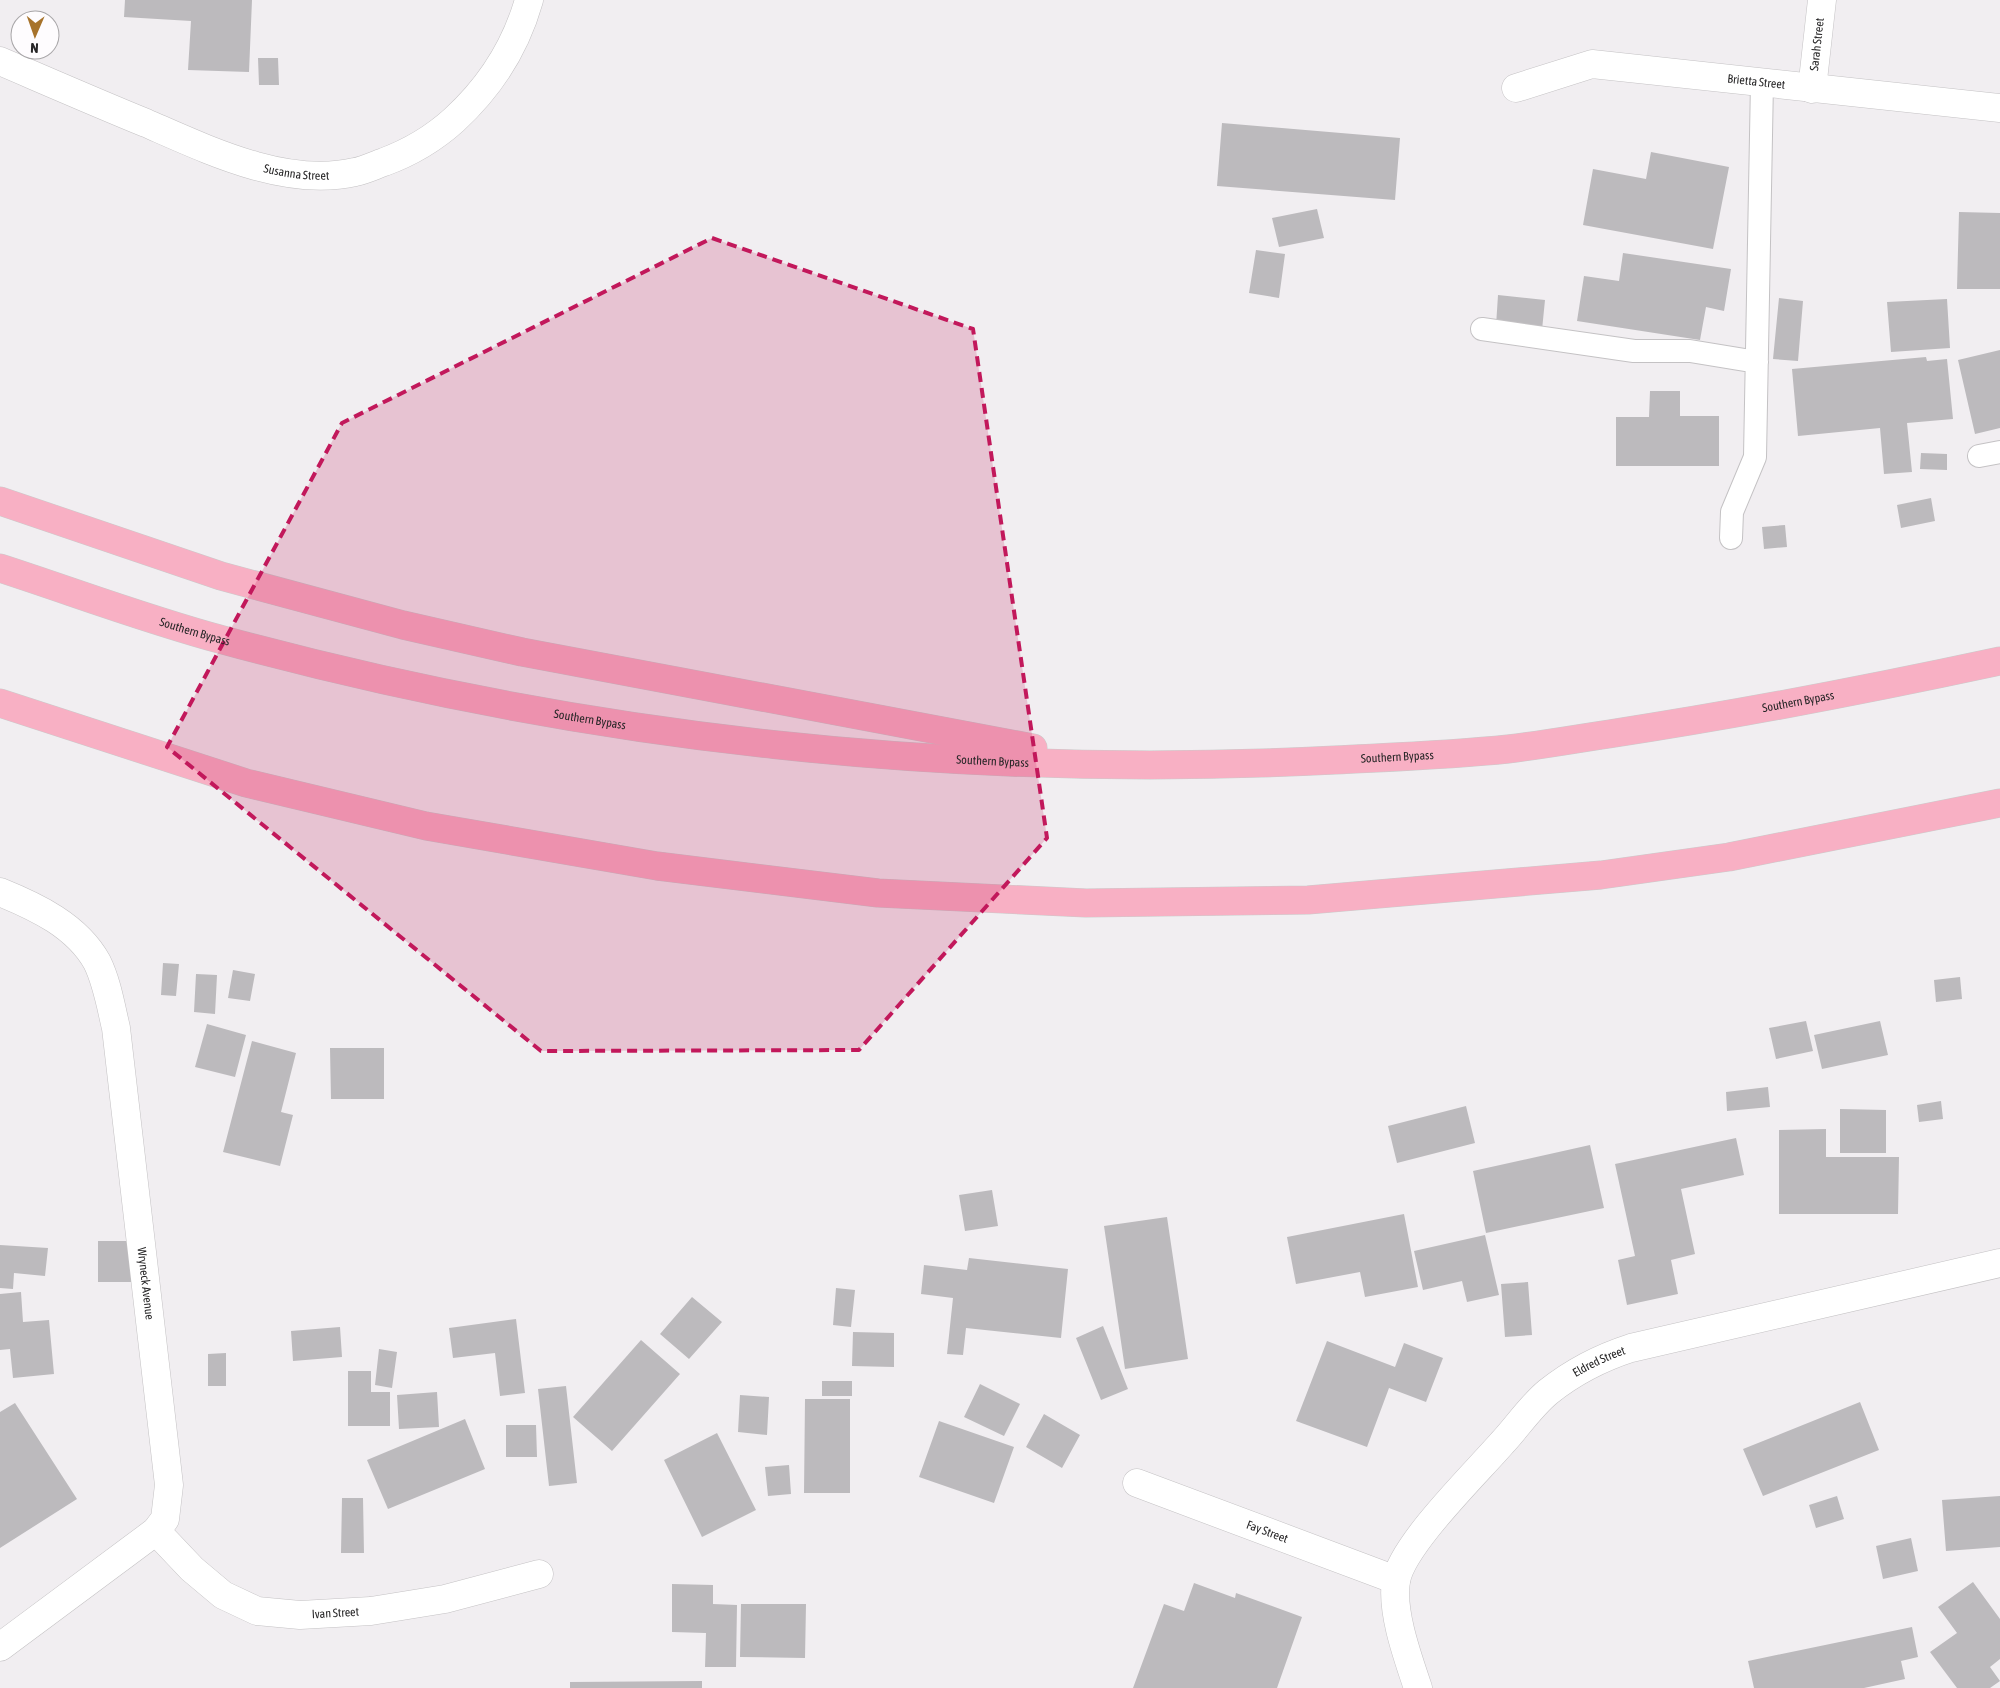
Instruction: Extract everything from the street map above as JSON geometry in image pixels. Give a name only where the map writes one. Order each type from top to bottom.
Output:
[{"type":"highway","points":[[0,502],[222,576],[403,625],[522,652],[1129,766]]},
{"type":"highway","name":"Southern Bypass","points":[[0,568],[220,640],[442,694],[593,721],[797,748],[926,758],[1129,766],[1259,764],[1507,749],[1738,715],[2000,661]]},
{"type":"highway","points":[[0,703],[109,741],[246,783],[426,826],[657,866],[898,894],[1086,903],[1308,900],[1601,875],[1729,857],[2000,802]]},
{"type":"street","name":"Susanna Street","points":[[0,61],[171,134],[261,168],[296,174],[328,175],[355,172],[408,153],[438,135],[463,112],[509,54],[522,26],[529,0]]},
{"type":"street","name":"Sarah Street","points":[[1812,89],[1822,0]]},
{"type":"street","name":"Brietta Street","points":[[1516,88],[1592,64],[2000,108]]},
{"type":"street","name":"Wryneck Avenue","points":[[0,892],[44,912],[80,938],[97,963],[109,996],[116,1028],[169,1485],[164,1518],[156,1531]]},
{"type":"street","name":"Eldred Street","points":[[1418,1688],[1395,1600],[1396,1580],[1411,1549],[1429,1526],[1546,1394],[1601,1357],[1690,1333],[2000,1264]]},
{"type":"street","name":"Fay Street","points":[[1138,1483],[1396,1580]]},
{"type":"street","name":"Ivan Street","points":[[156,1531],[192,1569],[223,1595],[257,1610],[300,1615],[371,1611],[445,1599],[539,1574]]},
{"type":"street","points":[[0,1647],[156,1531]]},
{"type":"lane","points":[[1731,538],[1732,512],[1755,457],[1762,82]]},
{"type":"lane","points":[[1482,329],[1634,351],[1690,351],[1757,362]]},
{"type":"highlighted area","points":[[712,238],[973,329],[1047,838],[859,1050],[541,1051],[167,747],[342,423]]},
{"type":"building","points":[[125,0],[252,0],[249,72],[188,70],[191,21],[124,17]]},
{"type":"building","points":[[258,58],[278,58],[279,85],[259,85]]},
{"type":"building","points":[[1222,123],[1400,138],[1395,200],[1217,186]]},
{"type":"building","points":[[1651,152],[1729,167],[1713,249],[1583,225],[1593,169],[1646,179]]},
{"type":"building","points":[[1317,209],[1324,238],[1279,247],[1272,218]]},
{"type":"building","points":[[1959,212],[2000,213],[2000,289],[1957,289]]},
{"type":"building","points":[[1256,250],[1285,254],[1279,298],[1249,293]]},
{"type":"building","points":[[1623,253],[1731,269],[1724,311],[1706,307],[1700,340],[1577,321],[1584,276],[1619,281]]},
{"type":"building","points":[[1498,295],[1545,300],[1542,330],[1496,326]]},
{"type":"building","points":[[1779,298],[1803,301],[1798,361],[1773,359]]},
{"type":"building","points":[[1947,299],[1950,348],[1891,352],[1887,302]]},
{"type":"building","points":[[2000,350],[2000,428],[1975,434],[1958,360]]},
{"type":"building","points":[[1926,357],[1927,361],[1947,359],[1953,419],[1907,423],[1912,472],[1884,474],[1880,428],[1798,436],[1792,369]]},
{"type":"building","points":[[1650,391],[1680,391],[1680,416],[1719,416],[1719,466],[1616,466],[1616,417],[1649,417]]},
{"type":"building","points":[[1921,453],[1947,454],[1947,470],[1920,469]]},
{"type":"building","points":[[1931,498],[1935,521],[1901,528],[1897,505]]},
{"type":"building","points":[[1785,525],[1787,547],[1764,549],[1762,527]]},
{"type":"building","points":[[163,963],[179,964],[176,996],[161,995]]},
{"type":"building","points":[[233,970],[255,974],[250,1001],[228,998]]},
{"type":"building","points":[[196,974],[217,975],[215,1014],[194,1012]]},
{"type":"building","points":[[1960,977],[1962,999],[1936,1002],[1934,980]]},
{"type":"building","points":[[1806,1021],[1813,1051],[1776,1059],[1769,1028]]},
{"type":"building","points":[[1880,1021],[1888,1055],[1822,1069],[1814,1035]]},
{"type":"building","points":[[207,1024],[246,1035],[235,1077],[195,1067]]},
{"type":"building","points":[[252,1041],[296,1053],[281,1112],[293,1115],[280,1166],[223,1152]]},
{"type":"building","points":[[330,1048],[384,1048],[384,1099],[331,1099]]},
{"type":"building","points":[[1768,1087],[1770,1107],[1727,1111],[1726,1092]]},
{"type":"building","points":[[1941,1101],[1943,1119],[1919,1122],[1917,1105]]},
{"type":"building","points":[[1466,1106],[1475,1143],[1397,1163],[1388,1126]]},
{"type":"building","points":[[1840,1109],[1886,1110],[1886,1153],[1840,1153]]},
{"type":"building","points":[[1826,1129],[1826,1157],[1899,1157],[1898,1214],[1779,1214],[1779,1130]]},
{"type":"building","points":[[1736,1138],[1744,1175],[1681,1189],[1695,1254],[1671,1260],[1678,1294],[1627,1305],[1618,1260],[1635,1256],[1615,1164]]},
{"type":"building","points":[[1590,1145],[1604,1208],[1486,1233],[1473,1171]]},
{"type":"building","points":[[992,1190],[998,1226],[965,1231],[959,1195]]},
{"type":"building","points":[[1404,1214],[1418,1287],[1365,1297],[1360,1272],[1296,1284],[1287,1237]]},
{"type":"building","points":[[1167,1217],[1188,1359],[1125,1369],[1104,1226]]},
{"type":"building","points":[[1485,1235],[1499,1295],[1467,1302],[1462,1281],[1423,1290],[1414,1251]]},
{"type":"building","points":[[98,1241],[131,1241],[131,1282],[98,1282]]},
{"type":"building","points":[[0,1245],[48,1248],[45,1276],[14,1273],[13,1289],[0,1288]]},
{"type":"building","points":[[969,1258],[1068,1269],[1061,1338],[966,1328],[963,1355],[947,1354],[953,1298],[921,1294],[924,1265],[967,1270]]},
{"type":"building","points":[[1528,1282],[1532,1335],[1505,1337],[1501,1284]]},
{"type":"building","points":[[836,1288],[855,1290],[851,1327],[833,1325]]},
{"type":"building","points":[[21,1292],[23,1322],[49,1320],[54,1374],[13,1378],[10,1349],[0,1350],[0,1294]]},
{"type":"building","points":[[692,1297],[722,1322],[689,1359],[660,1334]]},
{"type":"building","points":[[516,1319],[525,1393],[500,1396],[495,1353],[453,1358],[449,1328]]},
{"type":"building","points":[[1103,1326],[1128,1389],[1101,1400],[1076,1338]]},
{"type":"building","points":[[340,1327],[342,1357],[293,1361],[291,1331]]},
{"type":"building","points":[[853,1332],[894,1333],[894,1367],[852,1366]]},
{"type":"building","points":[[641,1340],[680,1374],[612,1451],[573,1417]]},
{"type":"building","points":[[1327,1341],[1395,1367],[1404,1343],[1443,1358],[1426,1402],[1389,1388],[1367,1447],[1296,1421]]},
{"type":"building","points":[[379,1349],[397,1352],[392,1388],[375,1385]]},
{"type":"building","points":[[226,1353],[226,1386],[208,1386],[208,1354]]},
{"type":"building","points":[[348,1371],[371,1371],[371,1392],[390,1392],[390,1426],[348,1426]]},
{"type":"building","points":[[822,1381],[852,1381],[852,1396],[822,1396]]},
{"type":"building","points":[[980,1384],[1020,1404],[1004,1436],[964,1417]]},
{"type":"building","points":[[566,1386],[577,1483],[549,1486],[538,1389]]},
{"type":"building","points":[[437,1392],[439,1427],[399,1429],[397,1395]]},
{"type":"building","points":[[740,1395],[769,1397],[767,1435],[738,1432]]},
{"type":"building","points":[[805,1399],[850,1399],[850,1493],[804,1493]]},
{"type":"building","points":[[1860,1402],[1879,1450],[1763,1496],[1743,1449]]},
{"type":"building","points":[[15,1403],[77,1499],[0,1548],[0,1412]]},
{"type":"building","points":[[1044,1414],[1080,1435],[1062,1468],[1026,1447]]},
{"type":"building","points":[[465,1419],[485,1469],[388,1509],[367,1460]]},
{"type":"building","points":[[939,1421],[1014,1447],[994,1503],[919,1477]]},
{"type":"building","points":[[506,1425],[536,1425],[537,1457],[506,1457]]},
{"type":"building","points":[[717,1433],[756,1510],[702,1537],[664,1460]]},
{"type":"building","points":[[789,1465],[791,1494],[768,1496],[765,1467]]},
{"type":"building","points":[[1837,1496],[1844,1519],[1816,1528],[1809,1505]]},
{"type":"building","points":[[2000,1496],[2000,1547],[1946,1551],[1942,1500]]},
{"type":"building","points":[[342,1498],[363,1498],[364,1553],[341,1553]]},
{"type":"building","points":[[1911,1538],[1918,1571],[1883,1579],[1876,1546]]},
{"type":"building","points":[[1973,1582],[2000,1619],[2000,1659],[1990,1667],[2000,1681],[1990,1688],[1957,1688],[1930,1652],[1957,1633],[1938,1607]]},
{"type":"building","points":[[1194,1583],[1235,1598],[1236,1593],[1302,1617],[1277,1688],[1133,1688],[1164,1604],[1184,1611]]},
{"type":"building","points":[[672,1584],[713,1585],[713,1604],[737,1605],[736,1667],[705,1667],[706,1633],[672,1632]]},
{"type":"building","points":[[741,1604],[806,1604],[805,1658],[740,1657]]},
{"type":"building","points":[[1912,1627],[1918,1657],[1901,1661],[1905,1679],[1864,1688],[1754,1688],[1748,1661]]},
{"type":"building","points":[[702,1681],[702,1688],[570,1688],[570,1682]]}]
